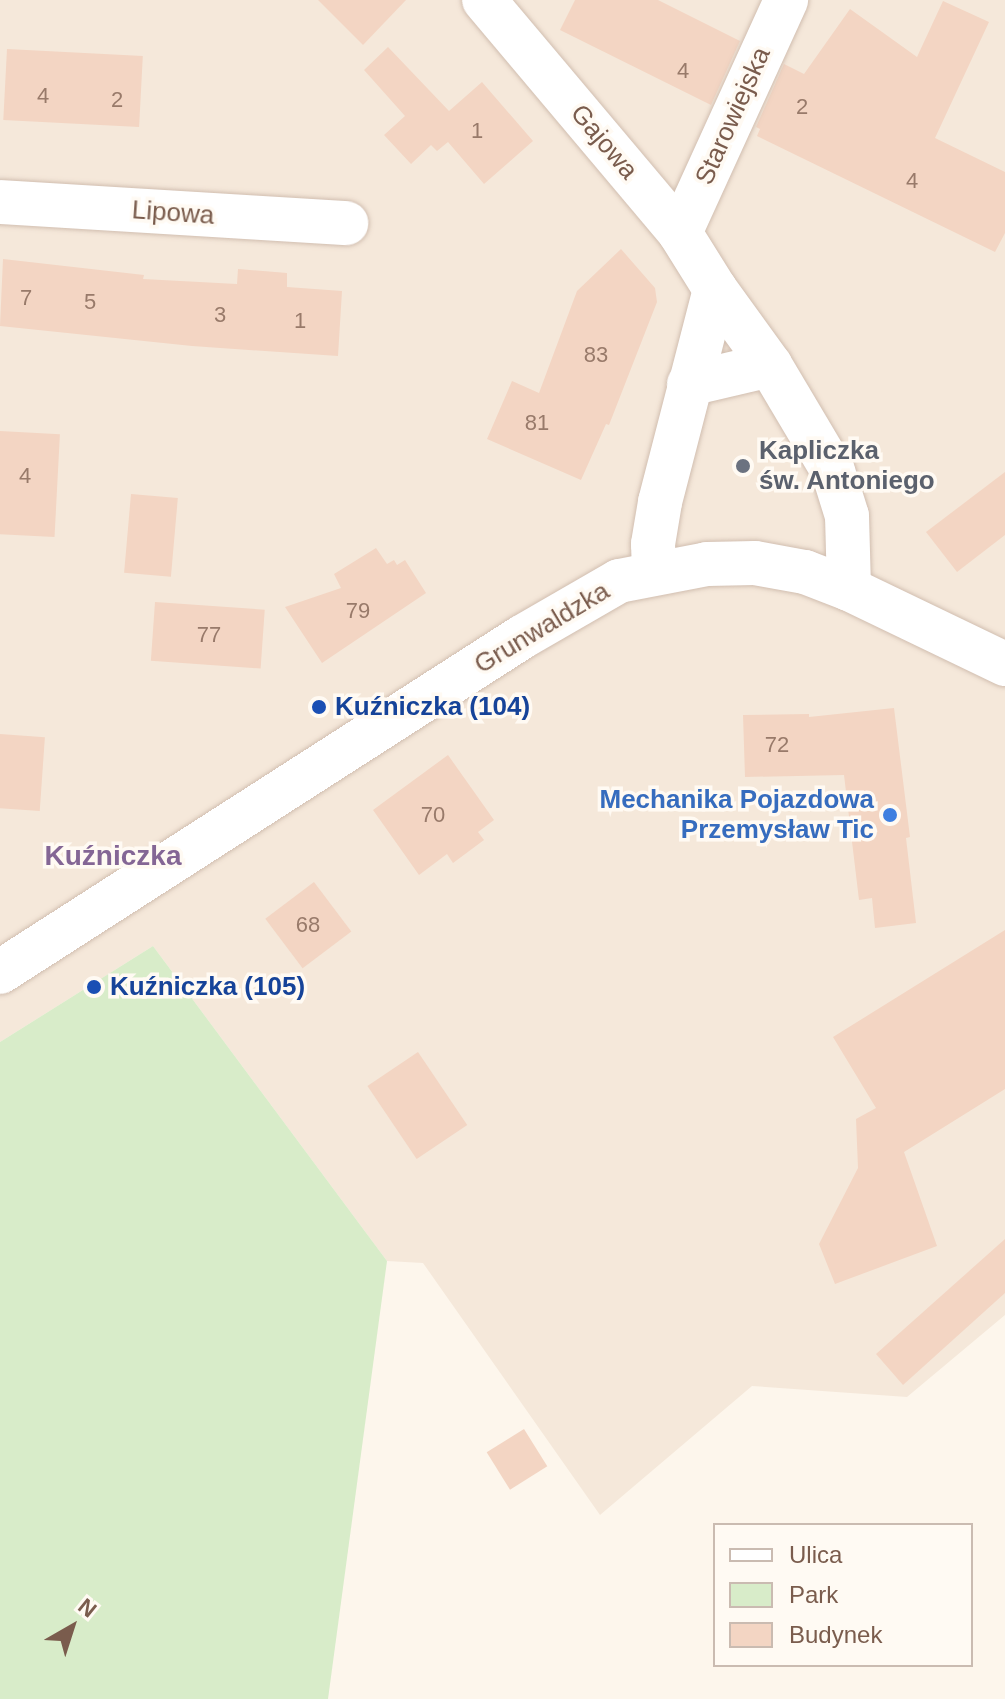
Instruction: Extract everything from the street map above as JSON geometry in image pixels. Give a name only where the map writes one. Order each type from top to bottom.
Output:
[{"type":"street","name":"Gajowa","points":[[484,0],[680,233],[715,289],[770,365],[833,471],[847,516],[849,589]]},
{"type":"street","name":"Starowiejska","points":[[680,233],[786,0]]},
{"type":"street","name":"Lipowa","points":[[0,202],[346,223]]},
{"type":"street","points":[[654,572],[653,544],[660,502],[715,289]]},
{"type":"street","points":[[689,384],[770,365]]},
{"type":"street","name":"Grunwaldzka","points":[[0,972],[522,637],[619,581],[707,564],[755,563],[805,572],[849,589],[1005,664]]},
{"type":"shaded area","points":[[0,0],[1005,0],[1005,1315],[907,1397],[752,1386],[600,1515],[423,1263],[387,1261],[153,946],[0,1042]]},
{"type":"green space","points":[[153,946],[387,1261],[328,1699],[0,1699],[0,1042]]},
{"type":"building","points":[[318,0],[406,0],[363,45]]},
{"type":"building","points":[[575,0],[658,0],[740,41],[711,105],[560,30]]},
{"type":"building","points":[[943,1],[989,22],[935,138],[1005,172],[1005,233],[995,252],[757,136],[760,129],[756,127],[784,64],[804,74],[850,9],[917,57]]},
{"type":"building","points":[[388,47],[449,111],[482,82],[533,141],[484,184],[448,142],[437,151],[431,145],[411,164],[384,135],[405,116],[364,70]]},
{"type":"building","points":[[7,49],[143,56],[139,127],[3,120]]},
{"type":"building","points":[[621,249],[655,288],[657,302],[609,425],[606,424],[581,480],[487,439],[512,381],[539,393],[577,291]]},
{"type":"building","points":[[3,259],[144,275],[143,279],[237,284],[238,269],[287,273],[287,287],[342,291],[338,356],[192,346],[0,326]]},
{"type":"building","points":[[0,431],[60,434],[55,537],[0,534]]},
{"type":"building","points":[[1005,472],[1005,535],[957,572],[926,532]]},
{"type":"building","points":[[131,494],[178,498],[171,577],[124,573]]},
{"type":"building","points":[[376,548],[387,564],[394,560],[397,565],[405,560],[426,593],[322,663],[285,607],[341,588],[334,574]]},
{"type":"building","points":[[155,602],[265,610],[261,669],[151,661]]},
{"type":"building","points":[[894,708],[910,837],[906,838],[916,923],[875,928],[872,898],[859,900],[844,775],[745,777],[743,715],[809,714],[809,717]]},
{"type":"building","points":[[0,734],[45,737],[40,811],[0,808]]},
{"type":"building","points":[[448,755],[494,820],[478,832],[484,840],[453,863],[447,854],[419,875],[373,810]]},
{"type":"building","points":[[314,882],[351,932],[303,968],[265,919]]},
{"type":"building","points":[[1005,930],[1005,1089],[904,1152],[937,1246],[835,1284],[819,1244],[858,1168],[856,1119],[876,1108],[833,1037]]},
{"type":"building","points":[[418,1052],[467,1125],[417,1159],[367,1086]]},
{"type":"building","points":[[1005,1239],[1005,1293],[903,1385],[876,1354]]},
{"type":"building","points":[[524,1429],[547,1466],[510,1490],[487,1452]]},
{"type":"place","name":"Kapliczka św. Antoniego","points":[[743,466]]},
{"type":"place","name":"Kuźniczka (104)","points":[[319,707]]},
{"type":"place","name":"Mechanika Pojazdowa Przemysław Tic","points":[[890,815]]},
{"type":"place","name":"Kuźniczka (105)","points":[[94,987]]},
{"type":"district","name":"Kuźniczka","points":[[113,856]]}]
